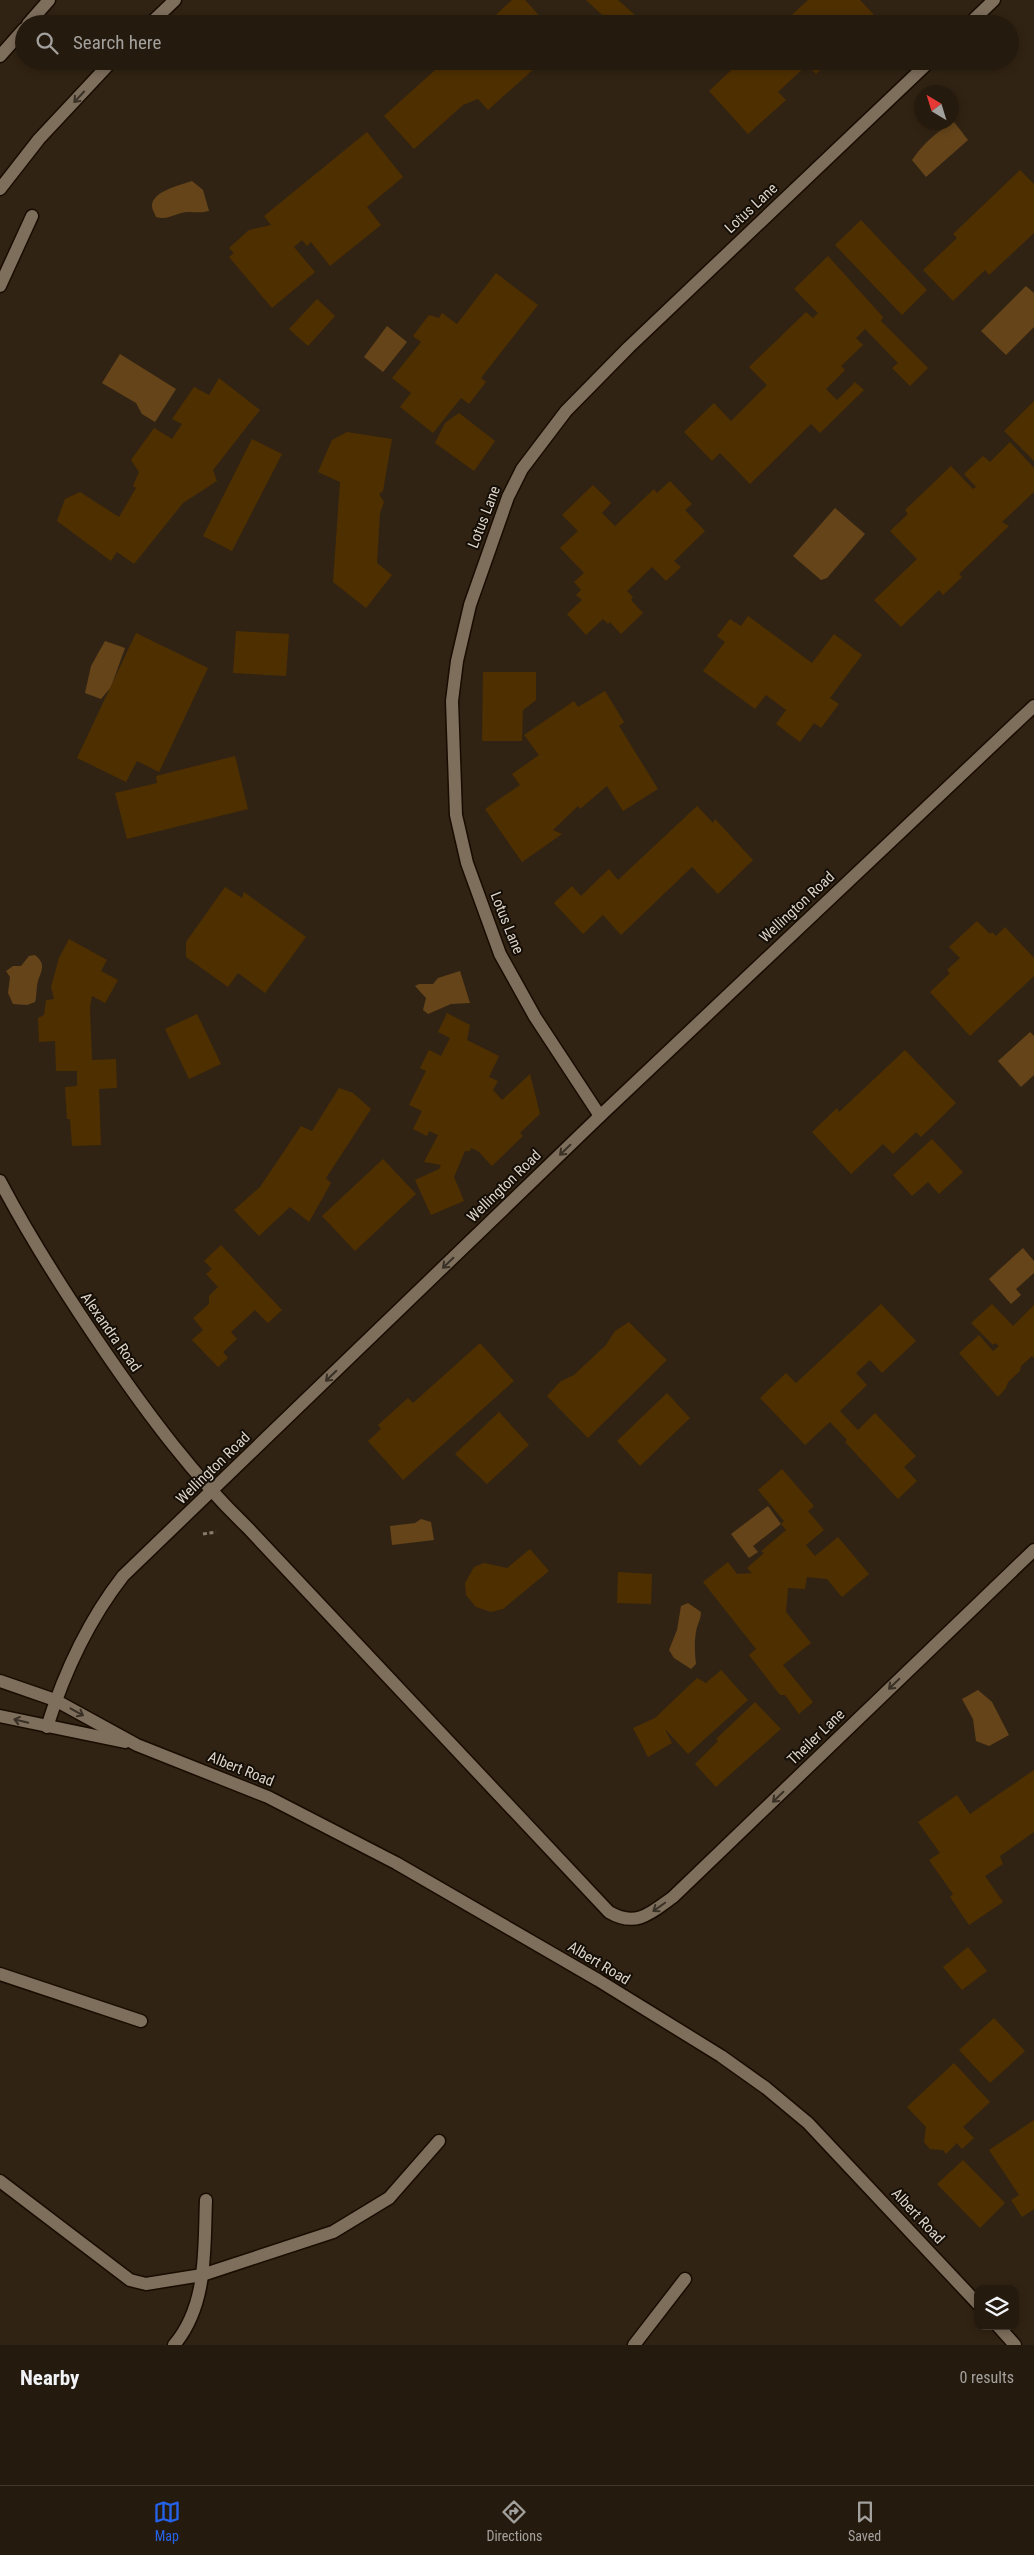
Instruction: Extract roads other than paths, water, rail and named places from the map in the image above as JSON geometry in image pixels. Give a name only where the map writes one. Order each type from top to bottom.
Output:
[{"type":"street","points":[[36,15],[49,0]]},
{"type":"street","points":[[159,15],[175,0]]},
{"type":"street","points":[[978,15],[994,0]]},
{"type":"street","points":[[0,56],[15,39]]},
{"type":"street","points":[[0,189],[39,139],[104,70]]},
{"type":"street","name":"Lotus Lane","points":[[600,1116],[535,1017],[500,954],[467,863],[456,815],[452,701],[457,661],[470,605],[508,497],[522,469],[566,410],[629,346],[920,70]]},
{"type":"street","points":[[0,286],[32,216]]},
{"type":"street","name":"Wellington Road","points":[[47,1727],[55,1700],[80,1643],[109,1594],[123,1576],[600,1116],[1034,706]]},
{"type":"street","name":"Alexandra Road","points":[[0,1181],[25,1228],[65,1294],[135,1396],[211,1492]]},
{"type":"street","name":"Theiler Lane","points":[[211,1492],[247,1527],[609,1912],[620,1919],[632,1920],[647,1915],[673,1897],[1034,1550]]},
{"type":"street","name":"Albert Road","points":[[0,1680],[55,1700],[137,1745],[268,1797],[396,1863],[598,1980],[722,2056],[766,2088],[808,2123],[974,2300]]},
{"type":"street","name":"Albert Road","points":[[0,1716],[137,1745]]},
{"type":"street","points":[[0,1974],[141,2021]]},
{"type":"street","points":[[0,2181],[130,2280],[146,2284],[202,2275],[333,2232],[389,2198],[439,2141]]},
{"type":"street","points":[[174,2345],[193,2318],[202,2275],[206,2200]]},
{"type":"street","points":[[634,2345],[685,2280]]},
{"type":"street","points":[[1002,2330],[1015,2345]]}]
